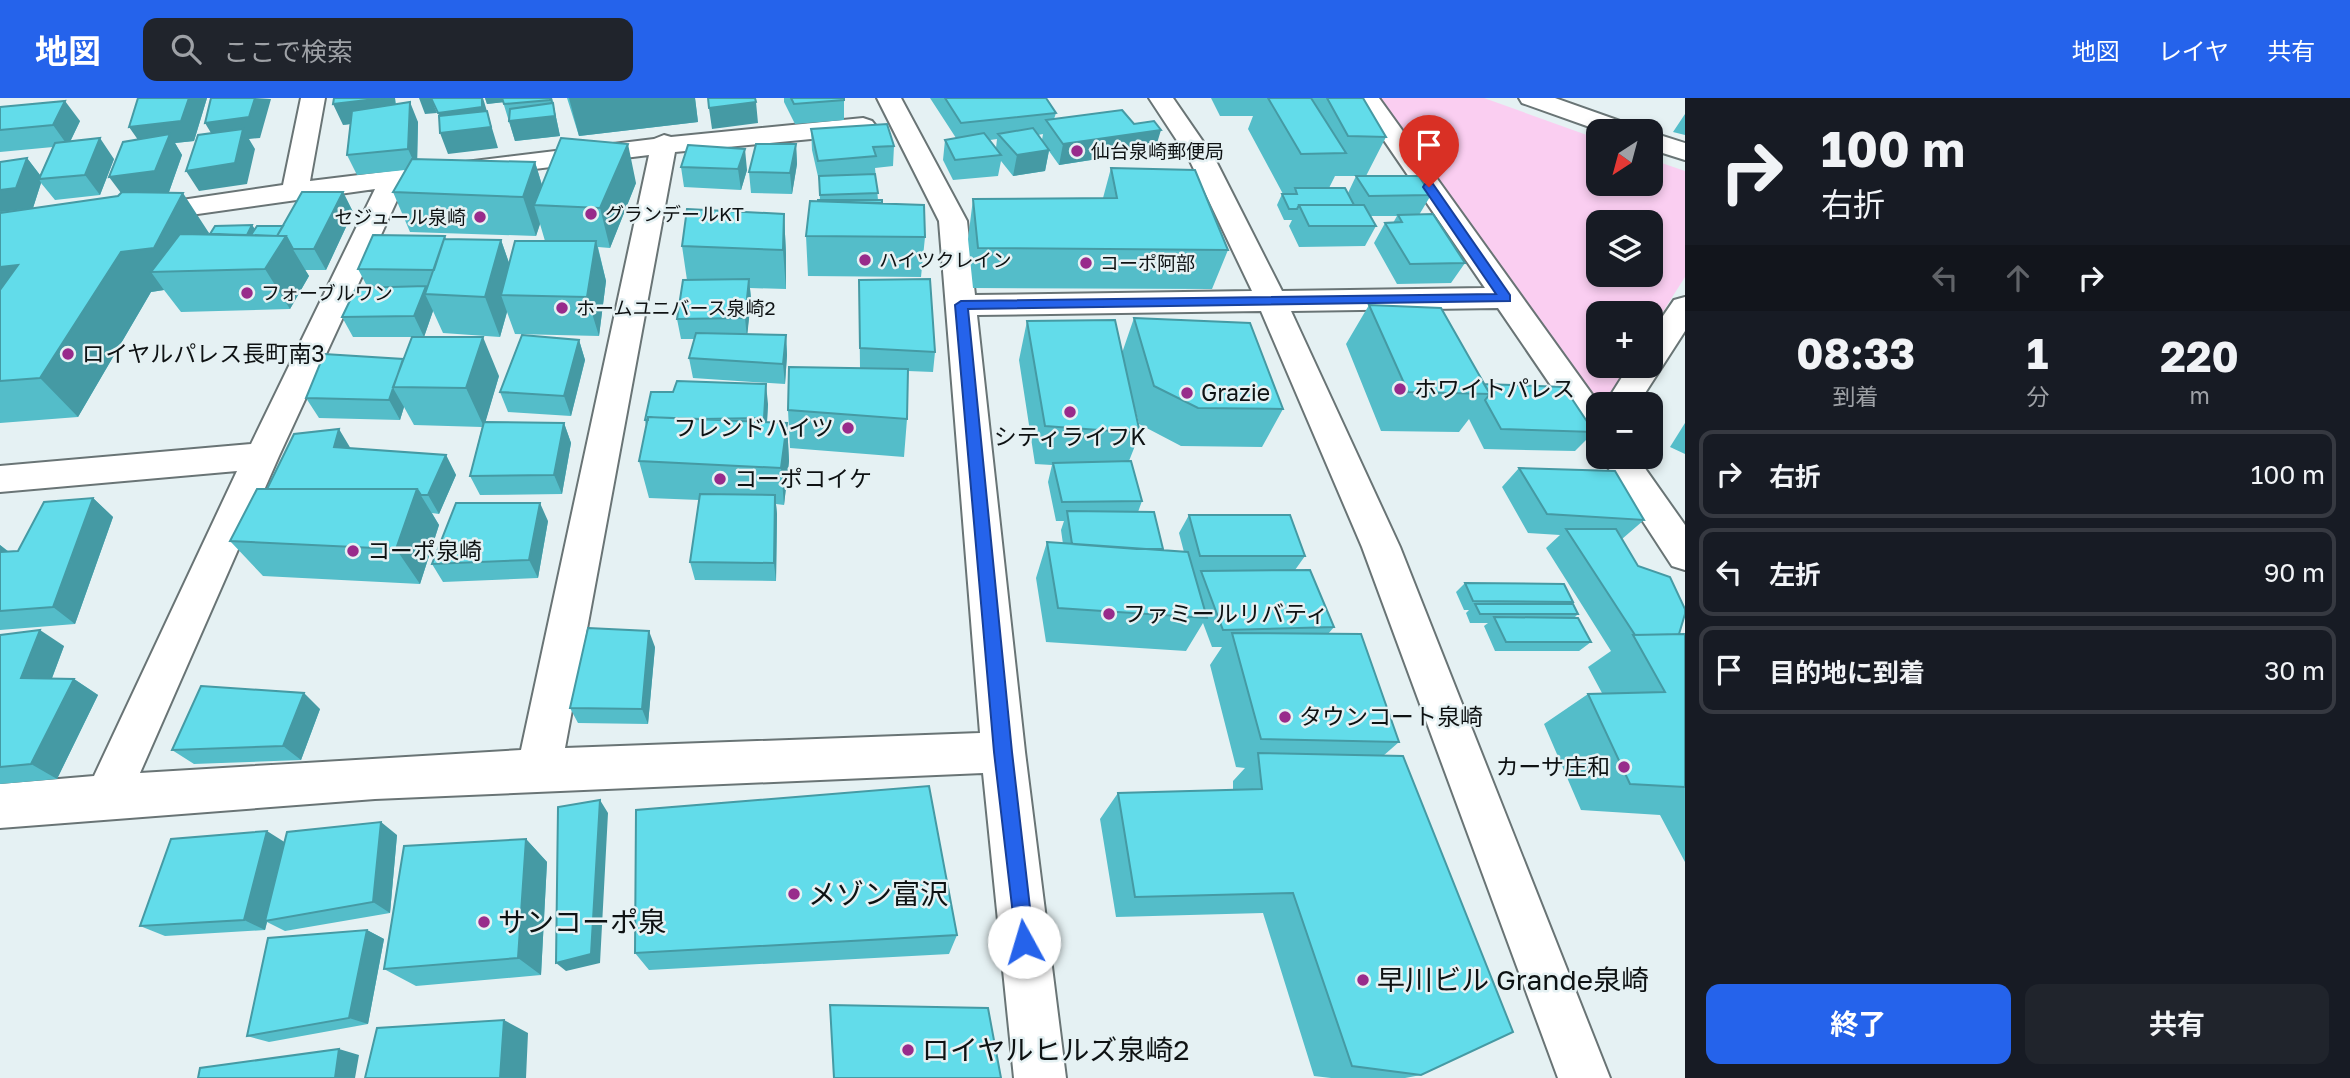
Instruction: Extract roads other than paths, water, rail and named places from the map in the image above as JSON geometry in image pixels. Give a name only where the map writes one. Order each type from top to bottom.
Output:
[{"type":"street","points":[[295,191],[313,98]]},
{"type":"street","points":[[1161,98],[1202,159],[1272,302],[1381,547],[1584,1078]]},
{"type":"street","points":[[1367,98],[1586,411]]},
{"type":"street","points":[[1531,98],[1591,119]]},
{"type":"street","points":[[121,217],[894,110],[953,221],[1003,752],[1040,1078]]},
{"type":"street","points":[[539,769],[664,143]]},
{"type":"street","points":[[1663,144],[1685,152]]},
{"type":"street","points":[[108,795],[262,456],[393,180]]},
{"type":"street","points":[[961,305],[1506,298]]},
{"type":"street","points":[[1663,340],[1685,307]]},
{"type":"street","points":[[0,479],[262,456]]},
{"type":"street","points":[[1626,469],[1685,555]]},
{"type":"street","points":[[0,806],[108,795],[539,769],[1003,752]]},
{"type":"place","name":"仙台泉崎郵便局","points":[[1077,151]]},
{"type":"place","name":"グランデールKT","points":[[591,214]]},
{"type":"place","name":"セジュール泉崎","points":[[480,217]]},
{"type":"place","name":"ハイツクレイン","points":[[865,260]]},
{"type":"place","name":"コーポ阿部","points":[[1086,263]]},
{"type":"place","name":"フォーブルワン","points":[[247,293]]},
{"type":"place","name":"ホームユニバース泉崎2","points":[[562,308]]},
{"type":"place","name":"ロイヤルパレス長町南3","points":[[68,354]]},
{"type":"place","name":"ホワイトパレス","points":[[1400,389]]},
{"type":"place","name":"Grazie","points":[[1187,393]]},
{"type":"place","name":"シティライフK","points":[[1070,412]]},
{"type":"place","name":"フレンドハイツ","points":[[848,428]]},
{"type":"place","name":"コーポコイケ","points":[[720,479]]},
{"type":"place","name":"コーポ泉崎","points":[[353,551]]},
{"type":"place","name":"ファミールリバティ","points":[[1109,614]]},
{"type":"place","name":"タウンコート泉崎","points":[[1285,717]]},
{"type":"place","name":"カーサ庄和","points":[[1624,767]]},
{"type":"place","name":"メゾン富沢","points":[[794,894]]},
{"type":"place","name":"サンコーポ泉","points":[[484,922]]},
{"type":"place","name":"早川ビル Grande泉崎","points":[[1363,980]]},
{"type":"place","name":"ロイヤルヒルズ泉崎2","points":[[908,1050]]}]
